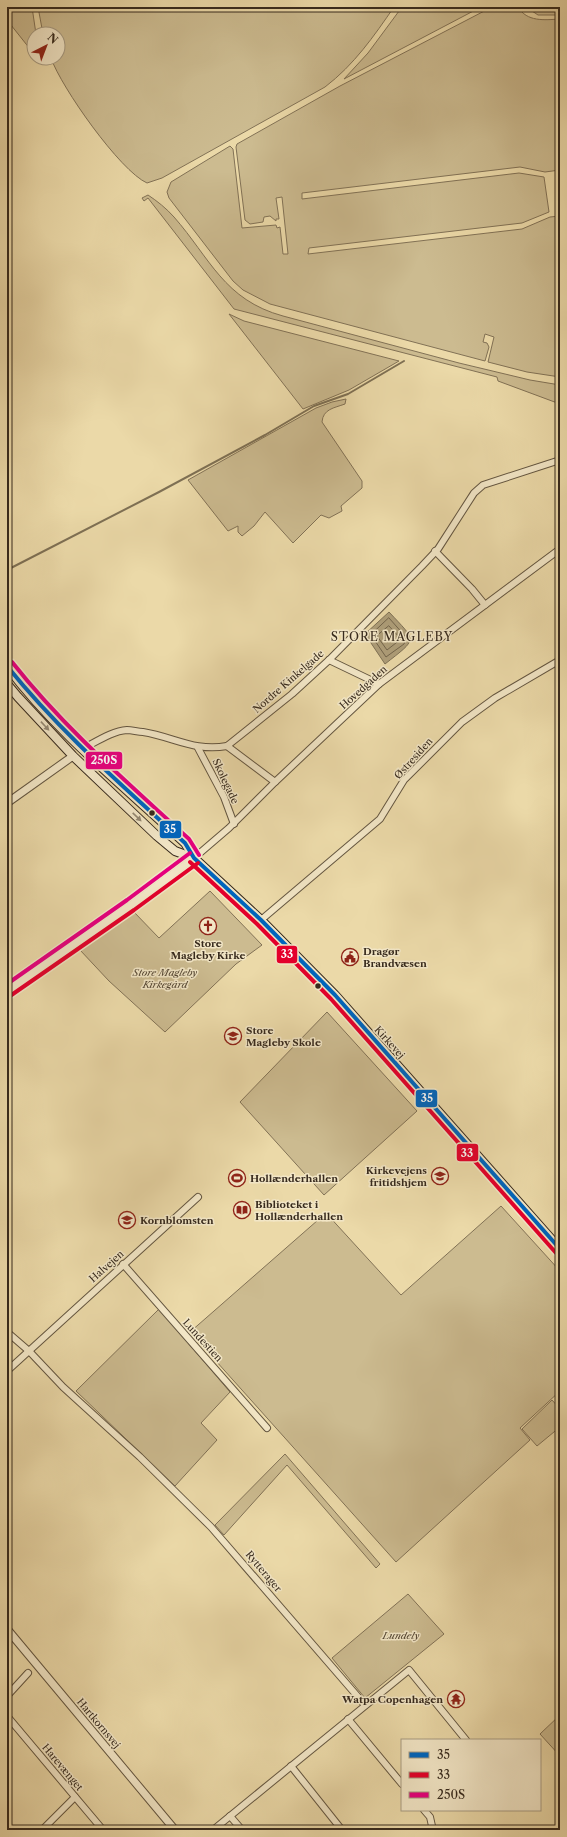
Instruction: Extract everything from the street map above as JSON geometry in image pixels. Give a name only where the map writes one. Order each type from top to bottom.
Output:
[{"type":"main road","points":[[7,666],[31,696],[82,750],[185,843],[194,858]]},
{"type":"main road","points":[[7,684],[73,756],[161,839],[175,851],[194,858]]},
{"type":"main road","name":"Kirkevej","points":[[194,858],[261,920],[335,995],[560,1249]]},
{"type":"street","name":"Nordre Kinkelgade","points":[[227,746],[292,694],[329,660],[422,566],[438,549],[474,492],[483,485],[560,460]]},
{"type":"street","name":"Hovedgaden","points":[[194,858],[208,848],[234,824],[275,782],[379,684],[560,549]]},
{"type":"street","points":[[435,551],[472,589],[485,605]]},
{"type":"street","points":[[329,660],[379,684]]},
{"type":"street","name":"Østresiden","points":[[261,920],[380,819],[404,780],[462,722],[495,698],[560,660]]},
{"type":"street","points":[[82,750],[113,734],[128,730],[161,735],[198,748],[227,746],[275,782]]},
{"type":"street","name":"Skolegade","points":[[198,748],[224,797],[234,824]]},
{"type":"street","points":[[7,803],[73,756]]},
{"type":"street","points":[[7,991],[131,905],[194,858]]},
{"type":"street","name":"Halvejen","points":[[7,1371],[198,1196]]},
{"type":"street","name":"Lundestien","points":[[123,1264],[267,1428]]},
{"type":"street","points":[[7,1332],[29,1351]]},
{"type":"street","name":"Rytterager","points":[[29,1351],[64,1388],[140,1457],[211,1527],[237,1555],[365,1705]]},
{"type":"street","name":"Hartkornsvej","points":[[7,1629],[175,1830]]},
{"type":"street","points":[[213,1830],[409,1670],[465,1739]]},
{"type":"street","points":[[7,1696],[28,1673]]},
{"type":"street","name":"Harevænget","points":[[7,1716],[103,1830]]},
{"type":"street","points":[[348,1719],[401,1783]]},
{"type":"street","points":[[291,1766],[342,1830]]},
{"type":"street","points":[[42,1830],[75,1797]]},
{"type":"street","points":[[425,1811],[430,1817],[432,1826]]},
{"type":"street","points":[[230,1816],[242,1830]]},
{"type":"green space","points":[[7,7],[32,7],[35,26],[26,26],[26,44],[7,20]]},
{"type":"green space","points":[[38,7],[394,7],[354,60],[325,87],[162,178],[147,183],[136,175],[107,146],[66,88],[57,71],[55,66],[66,66],[66,26],[42,26]]},
{"type":"green space","points":[[402,7],[481,7],[344,79],[368,53]]},
{"type":"green space","points":[[492,7],[518,7],[522,12],[531,18],[542,20],[560,19],[560,170],[545,172],[520,167],[302,193],[302,199],[519,173],[544,177],[549,212],[522,223],[309,248],[308,254],[522,229],[550,217],[560,216],[560,377],[527,372],[488,362],[494,337],[485,334],[483,342],[487,343],[489,347],[485,361],[270,304],[243,290],[233,281],[169,198],[167,192],[171,182],[230,146],[233,149],[242,228],[276,225],[277,228],[280,227],[283,254],[288,254],[282,197],[276,198],[279,219],[276,219],[276,221],[270,216],[264,217],[263,222],[250,224],[245,220],[236,147],[237,144],[340,86]]},
{"type":"green space","points":[[526,7],[560,7],[560,15],[538,15]]},
{"type":"green space","points":[[148,195],[174,217],[220,276],[232,288],[246,300],[263,309],[283,316],[459,363],[530,380],[560,385],[560,404],[498,381],[497,377],[234,309],[148,198],[144,201],[142,198]]},
{"type":"green space","points":[[229,314],[244,321],[399,361],[349,390],[303,409]]},
{"type":"green space","points":[[346,399],[345,404],[333,408],[324,414],[322,422],[362,481],[362,488],[341,506],[342,511],[329,518],[321,515],[293,543],[265,512],[254,526],[242,536],[238,532],[238,526],[228,531],[188,480],[316,408]]},
{"type":"green space","name":"Store Magleby Kirkegård","points":[[210,891],[262,945],[236,964],[165,1032],[109,981],[80,950],[133,911],[159,938]]},
{"type":"green space","points":[[327,1012],[417,1111],[324,1195],[240,1102]]},
{"type":"green space","points":[[501,1206],[560,1271],[560,1391],[520,1428],[530,1440],[396,1562],[190,1332],[326,1213],[401,1295]]},
{"type":"green space","points":[[159,1309],[230,1392],[201,1423],[217,1440],[175,1486],[76,1391]]},
{"type":"green space","points":[[552,1400],[560,1409],[560,1427],[537,1446],[522,1429]]},
{"type":"green space","points":[[285,1454],[380,1564],[376,1568],[287,1465],[224,1535],[215,1525]]},
{"type":"green space","name":"Lundely","points":[[408,1594],[444,1634],[365,1698],[332,1658]]},
{"type":"green space","points":[[560,1715],[560,1756],[540,1734]]},
{"type":"water","points":[[389,612],[405,629],[410,640],[403,649],[385,664],[365,634]]},
{"type":"waterway","points":[[7,570],[159,492],[265,435],[314,406],[348,394],[404,361]]},
{"type":"transit line","name":"250S","points":[[12,662],[75,732],[119,775],[189,839],[199,855]]},
{"type":"transit line","name":"35","points":[[7,666],[70,736],[185,843],[194,858],[261,920],[335,995],[560,1249]]},
{"type":"transit line","name":"250S","points":[[7,984],[127,900],[190,853]]},
{"type":"transit line","name":"33","points":[[190,862],[257,924],[331,999],[556,1253]]},
{"type":"transit line","name":"33","points":[[10,996],[134,910],[198,863]]},
{"type":"place","name":"Store Magleby Kirke","points":[[208,926]]},
{"type":"place","name":"Dragør Brandvæsen","points":[[350,957]]},
{"type":"place","name":"Store Magleby Skole","points":[[233,1036]]},
{"type":"place","name":"Kirkevejens fritidshjem","points":[[440,1176]]},
{"type":"place","name":"Hollænderhallen","points":[[237,1178]]},
{"type":"place","name":"Biblioteket i Hollænderhallen","points":[[242,1210]]},
{"type":"place","name":"Kornblomsten","points":[[127,1220]]},
{"type":"place","name":"Watpa Copenhagen","points":[[456,1699]]},
{"type":"district","name":"STORE MAGLEBY","points":[[392,637]]}]
